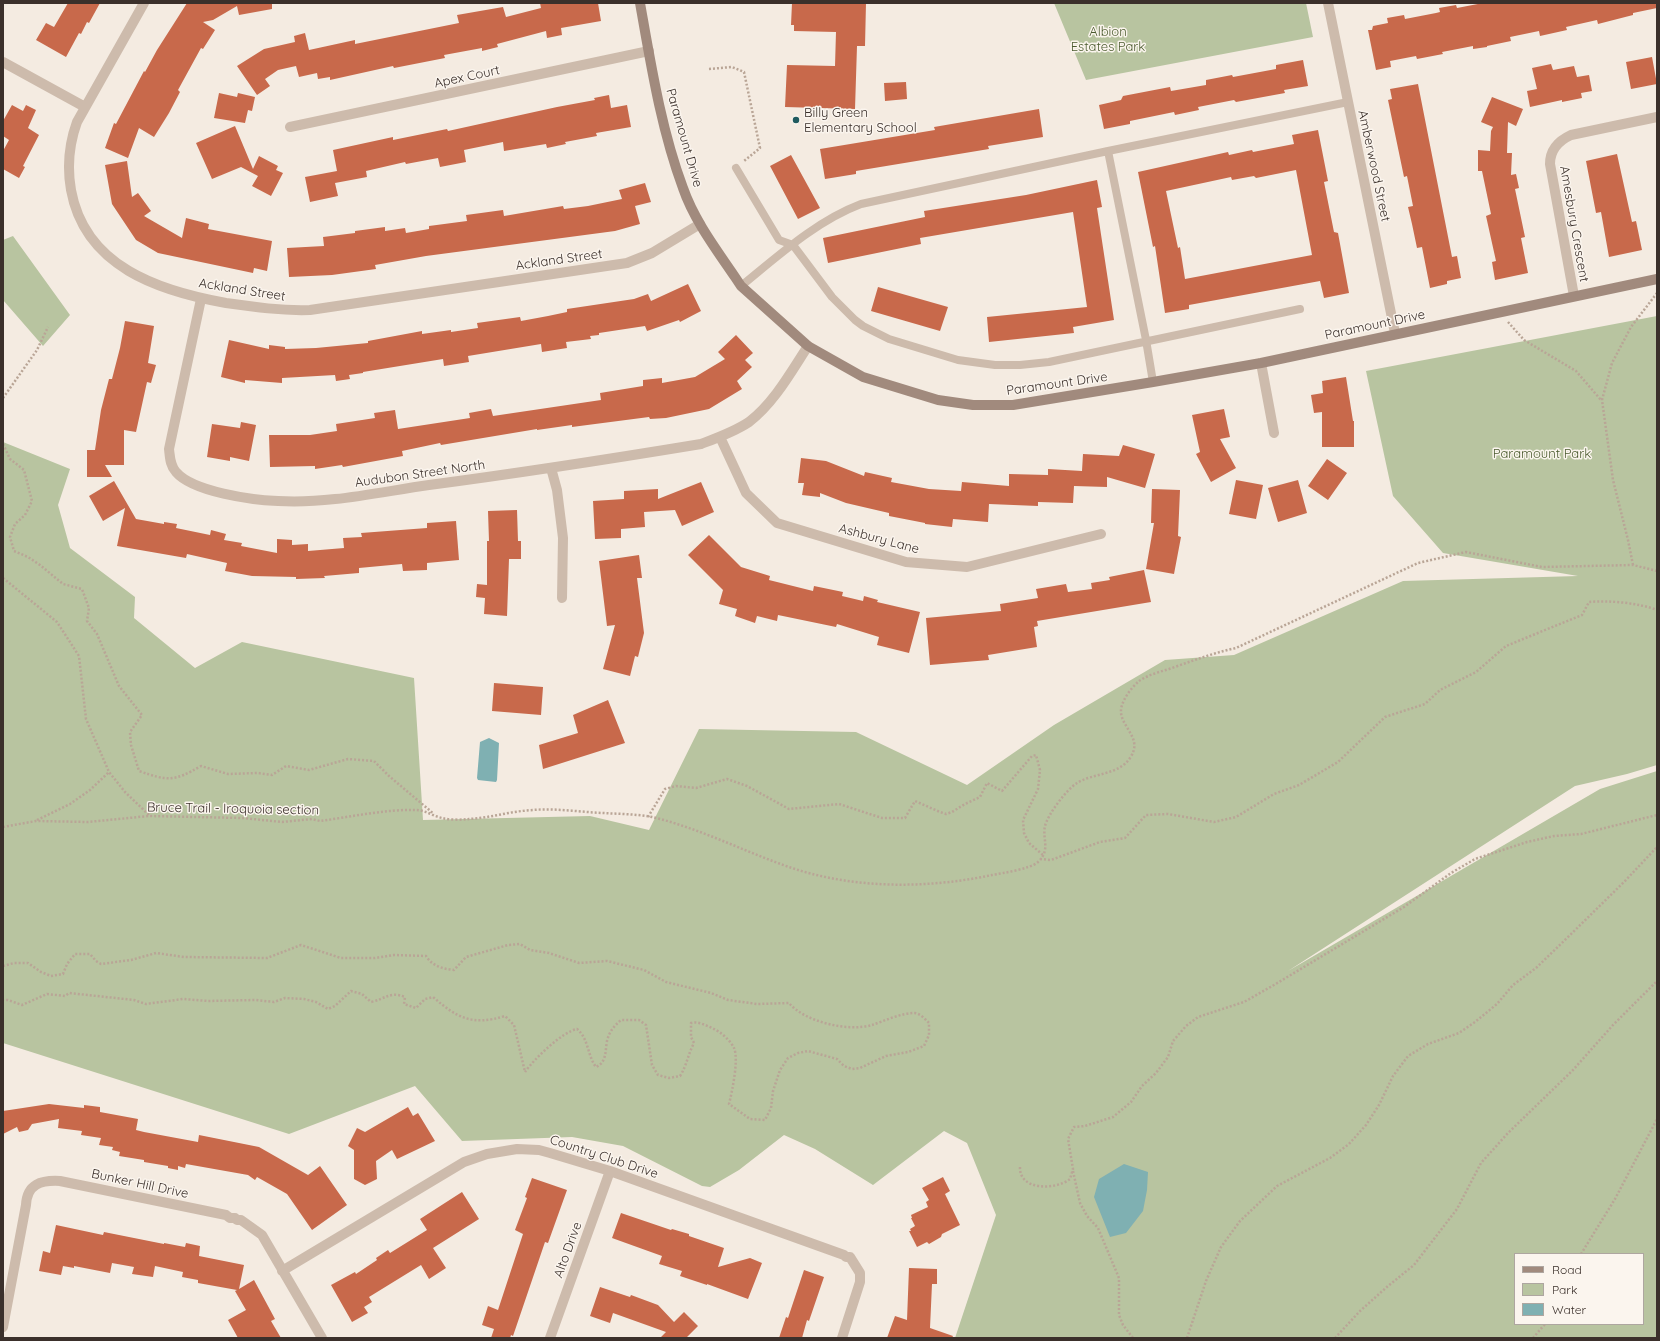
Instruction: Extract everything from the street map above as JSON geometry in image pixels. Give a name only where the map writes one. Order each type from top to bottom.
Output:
[{"type":"street","name":"Ackland Street","points":[[144,3],[85,107],[72,136],[69,161],[70,183],[73,203],[89,236],[118,266],[167,290],[261,309],[291,311],[310,310],[613,266],[632,261],[652,253],[700,224]]},
{"type":"street","name":"Paramount Drive","points":[[640,3],[658,100],[683,189],[700,224],[741,286],[808,346],[820,354],[863,377],[938,400],[973,405],[1013,405],[1153,382],[1261,363],[1395,333],[1657,279]]},
{"type":"street","name":"Amberwood Street","points":[[1328,3],[1395,333]]},
{"type":"street","name":"Apex Court","points":[[290,127],[649,51]]},
{"type":"street","points":[[3,62],[85,107]]},
{"type":"street","name":"Amesbury Crescent","points":[[1574,296],[1550,164],[1550,155],[1560,141],[1571,135],[1657,117]]},
{"type":"street","name":"Audubon Street North","points":[[201,298],[169,449],[170,461],[175,471],[185,480],[199,486],[238,496],[278,501],[315,501],[360,496],[701,444],[741,427],[760,412],[782,386],[808,346]]},
{"type":"street","points":[[1261,363],[1274,433]]},
{"type":"street","name":"Ashbury Lane","points":[[720,437],[746,493],[777,523],[906,562],[967,567],[1101,534]]},
{"type":"street","points":[[551,468],[556,490],[563,538],[562,598]]},
{"type":"street","name":"Country Club Drive","points":[[282,1271],[464,1162],[487,1154],[517,1149],[539,1150],[610,1171],[846,1257],[850,1257],[860,1273],[860,1282],[842,1338]]},
{"type":"street","name":"Alto Drive","points":[[550,1338],[610,1171]]},
{"type":"street","name":"Bunker Hill Drive","points":[[3,1327],[26,1206],[26,1197],[34,1186],[47,1180],[60,1181],[211,1212],[241,1220],[262,1234],[322,1338]]},
{"type":"lane","points":[[741,286],[827,220],[845,210],[861,204],[1108,151],[1348,102]]},
{"type":"lane","points":[[1108,151],[1153,382]]},
{"type":"lane","points":[[736,168],[779,240],[793,245],[832,297],[855,320],[889,339],[958,360],[995,365],[1020,365],[1049,362],[1146,340],[1300,309]]},
{"type":"path","points":[[709,69],[732,67],[744,72],[760,148],[736,168]]},
{"type":"path","points":[[1633,565],[1613,480],[1602,400],[1612,363],[1631,327],[1657,293]]},
{"type":"path","points":[[1498,312],[1524,340],[1576,371],[1602,400]]},
{"type":"path","points":[[3,398],[38,350],[48,327]]},
{"type":"path","points":[[3,444],[10,459],[24,470],[32,501],[25,515],[15,524],[10,537],[14,552],[28,557],[63,584],[82,589],[89,608],[87,621],[97,634],[118,686],[142,715],[130,732],[131,745],[139,771],[155,776],[173,779],[201,766],[228,774],[258,772],[272,775],[286,766],[310,770],[348,759],[374,761],[435,816]]},
{"type":"path","points":[[1040,859],[1043,855],[1046,843],[1044,834],[1045,824],[1061,799],[1077,783],[1122,766],[1129,761],[1133,753],[1134,745],[1132,736],[1122,718],[1121,708],[1129,691],[1138,682],[1150,676],[1213,653],[1236,648],[1418,564],[1458,552],[1466,552],[1542,567],[1633,565],[1657,571]]},
{"type":"path","points":[[3,578],[57,622],[79,656],[86,719],[109,772],[125,792],[149,816]]},
{"type":"path","name":"Bruce Trail - Iroquoia section","points":[[3,827],[36,821],[88,822],[149,816],[243,818],[282,822],[312,819],[320,821],[398,811],[419,810],[444,819],[470,819],[536,809],[648,817],[682,825],[790,868],[833,878],[865,883],[930,884],[990,876],[1029,866],[1037,863],[1040,859],[1051,860],[1100,842],[1125,838],[1146,815],[1168,814],[1214,822],[1236,817],[1274,794],[1299,785],[1338,762],[1386,717],[1425,704],[1440,690],[1476,672],[1506,646],[1582,615],[1588,602],[1612,602],[1646,606],[1657,610]]},
{"type":"path","points":[[648,817],[665,789],[676,786],[696,788],[727,779],[747,786],[789,809],[839,804],[882,818],[905,818],[915,801],[928,808],[946,814],[980,797],[987,784],[1002,792],[1032,756],[1036,755],[1040,770],[1038,789],[1023,820],[1024,833],[1029,843],[1043,855]]},
{"type":"path","points":[[36,821],[70,804],[90,790],[109,772]]},
{"type":"path","points":[[1133,1338],[1123,1325],[1119,1315],[1119,1278],[1098,1228],[1087,1216],[1080,1203],[1068,1139],[1074,1127],[1085,1126],[1113,1117],[1130,1102],[1142,1086],[1156,1073],[1168,1056],[1173,1042],[1186,1026],[1198,1017],[1244,1002],[1274,986],[1404,907],[1451,873],[1475,859],[1526,842],[1554,836],[1582,834],[1657,815]]},
{"type":"path","points":[[1187,1338],[1206,1281],[1221,1247],[1240,1221],[1277,1186],[1330,1158],[1349,1144],[1366,1125],[1379,1105],[1393,1076],[1408,1056],[1428,1044],[1459,1033],[1481,1018],[1497,1004],[1513,985],[1536,968],[1624,882],[1657,847]]},
{"type":"path","points":[[3,966],[14,962],[28,963],[50,976],[63,974],[67,964],[75,954],[90,954],[101,964],[130,960],[156,953],[184,957],[267,958],[301,945],[341,958],[375,958],[394,955],[426,956],[430,962],[444,969],[454,970],[466,958],[508,945],[520,944],[530,950],[549,953],[579,963],[607,961],[644,970],[666,982],[711,993],[728,1000],[757,1004],[789,1003],[794,1009],[822,1022],[839,1026],[853,1028],[871,1025],[888,1019],[914,1013],[921,1016],[929,1023],[929,1035],[924,1046],[908,1052],[886,1056],[860,1068],[852,1069],[844,1066],[837,1059],[808,1051],[798,1053],[788,1058],[780,1070],[773,1091],[771,1108],[765,1120],[750,1119],[729,1104],[735,1072],[735,1050],[729,1040],[724,1036],[714,1029],[696,1021],[692,1023],[691,1038],[694,1043],[688,1056],[687,1065],[680,1076],[669,1078],[658,1075],[652,1065],[646,1025],[639,1020],[621,1020],[612,1027],[607,1041],[605,1056],[600,1065],[596,1067],[591,1060],[588,1046],[582,1033],[577,1029],[572,1030],[552,1044],[532,1063],[525,1072],[514,1025],[505,1016],[492,1020],[466,1019],[455,1015],[433,997],[425,999],[416,1008],[404,1004],[405,997],[398,995],[389,995],[380,1000],[371,1002],[362,994],[351,991],[335,1006],[328,1009],[316,1002],[304,999],[285,998],[274,1002],[256,1000],[208,1001],[183,999],[146,1004],[127,999],[69,992],[65,996],[47,994],[22,1005],[8,1000],[3,1000]]},
{"type":"path","points":[[1335,1338],[1360,1311],[1414,1265],[1457,1209],[1481,1163],[1508,1133],[1573,1070],[1613,1025],[1657,981]]},
{"type":"path","points":[[1582,1253],[1615,1199],[1657,1119]]},
{"type":"path","points":[[1020,1167],[1020,1174],[1023,1180],[1030,1184],[1038,1185],[1064,1184],[1070,1180],[1073,1169]]},
{"type":"path","points":[[1533,1338],[1544,1325]]},
{"type":"green space","name":"Albion Estates Park","points":[[1054,3],[1306,3],[1313,37],[1086,80]]},
{"type":"green space","points":[[13,236],[70,315],[43,346],[3,300],[3,240]]},
{"type":"green space","name":"Paramount Park","points":[[1657,316],[1657,765],[1627,774],[1575,786],[1288,971],[1600,789],[1657,771],[1657,1338],[955,1338],[996,1215],[967,1143],[944,1131],[873,1185],[815,1149],[784,1135],[739,1170],[710,1187],[702,1186],[623,1146],[572,1137],[462,1141],[415,1086],[289,1134],[3,1043],[3,442],[70,469],[58,505],[70,548],[135,597],[134,618],[195,668],[242,642],[414,678],[423,820],[590,816],[649,830],[699,729],[856,732],[967,785],[1054,725],[1165,660],[1234,655],[1403,581],[1578,576],[1443,553],[1393,496],[1366,371]]},
{"type":"water","points":[[489,738],[499,743],[496,782],[478,780],[477,778],[480,742]]},
{"type":"water","points":[[1124,1164],[1148,1172],[1147,1190],[1143,1211],[1126,1233],[1110,1237],[1094,1197],[1099,1179]]},
{"type":"building","points":[[68,3],[100,3],[89,23],[87,22],[81,34],[79,33],[66,57],[36,40],[46,23],[54,27]]},
{"type":"building","points":[[187,3],[272,3],[272,9],[239,15],[237,6],[213,20],[203,22],[215,30],[203,49],[201,48],[178,90],[180,92],[169,113],[154,137],[139,128],[128,158],[105,148],[114,123],[116,124],[144,71],[145,72]]},
{"type":"building","points":[[540,3],[598,3],[601,21],[561,28],[562,35],[547,38],[546,31],[497,44],[498,47],[482,51],[482,48],[444,55],[445,58],[394,68],[393,66],[330,80],[330,77],[318,79],[317,73],[299,77],[296,66],[278,70],[265,79],[270,86],[257,95],[237,66],[264,49],[295,42],[294,36],[305,33],[309,50],[355,40],[355,44],[459,23],[457,15],[503,7],[506,17],[541,8]]},
{"type":"building","points":[[792,3],[866,3],[865,46],[857,46],[855,109],[785,107],[787,65],[835,66],[836,32],[794,31],[794,25],[791,25]]},
{"type":"building","points":[[1483,3],[1657,3],[1657,8],[1633,13],[1633,15],[1598,24],[1597,20],[1566,27],[1567,30],[1540,36],[1539,31],[1510,37],[1511,41],[1487,47],[1473,49],[1473,46],[1417,59],[1416,56],[1390,61],[1391,67],[1376,70],[1368,30],[1372,30],[1373,26],[1388,23],[1387,18],[1404,15],[1405,19],[1440,12],[1439,8],[1456,5],[1457,8]]},
{"type":"building","points":[[1652,57],[1657,84],[1631,89],[1626,62]]},
{"type":"building","points":[[1303,60],[1308,86],[1284,90],[1285,93],[1198,107],[1199,110],[1175,115],[1174,112],[1130,121],[1130,124],[1104,129],[1099,105],[1121,100],[1123,96],[1170,87],[1171,91],[1206,85],[1206,80],[1232,75],[1233,77],[1276,69],[1276,65]]},
{"type":"building","points":[[1551,64],[1553,70],[1574,66],[1577,77],[1589,75],[1592,91],[1581,93],[1582,98],[1562,102],[1562,100],[1530,107],[1527,91],[1537,89],[1532,68]]},
{"type":"building","points":[[906,82],[907,99],[885,101],[884,83]]},
{"type":"building","points":[[1418,84],[1452,257],[1457,256],[1461,278],[1447,281],[1447,284],[1430,288],[1422,247],[1417,248],[1408,207],[1413,206],[1407,176],[1404,177],[1388,100],[1392,99],[1390,89]]},
{"type":"building","points":[[219,93],[237,97],[238,93],[255,97],[252,111],[248,110],[245,123],[214,118]]},
{"type":"building","points":[[609,95],[611,108],[627,105],[631,127],[596,133],[597,136],[565,142],[566,144],[547,148],[546,144],[504,151],[503,142],[464,150],[466,162],[440,167],[438,158],[406,164],[405,162],[366,171],[367,177],[335,183],[338,196],[310,202],[305,177],[337,171],[333,150],[393,137],[393,140],[447,129],[448,131],[595,100],[594,98]]},
{"type":"building","points":[[1492,97],[1523,109],[1516,126],[1508,122],[1507,153],[1512,153],[1511,175],[1516,174],[1519,188],[1515,189],[1525,237],[1521,238],[1528,273],[1495,280],[1492,262],[1496,261],[1486,216],[1491,214],[1482,171],[1478,171],[1478,150],[1490,151],[1491,131],[1493,127],[1481,122]]},
{"type":"building","points":[[12,105],[23,111],[26,105],[36,110],[28,128],[39,135],[23,166],[25,167],[19,178],[3,169],[3,151],[9,140],[3,136],[3,121]]},
{"type":"building","points":[[1039,109],[1043,137],[988,146],[989,149],[856,171],[856,174],[825,179],[820,149],[935,130],[934,127]]},
{"type":"building","points":[[235,126],[253,169],[259,156],[278,166],[276,170],[283,173],[271,196],[252,186],[258,176],[241,167],[212,179],[196,143]]},
{"type":"building","points":[[1318,130],[1328,181],[1324,182],[1334,232],[1338,233],[1349,293],[1324,298],[1320,281],[1189,305],[1189,309],[1165,313],[1155,246],[1153,247],[1138,172],[1228,152],[1229,155],[1294,144],[1292,135]],"holes":[[[1296,170],[1312,255],[1185,279],[1180,247],[1178,248],[1166,191],[1231,177],[1232,180],[1254,176],[1256,178]]]},
{"type":"building","points":[[1617,154],[1632,222],[1636,221],[1642,250],[1609,257],[1601,212],[1596,213],[1586,161]]},
{"type":"building","points":[[791,155],[820,208],[798,219],[770,166]]},
{"type":"building","points":[[127,161],[132,197],[138,193],[151,211],[144,216],[182,238],[186,218],[209,224],[208,229],[272,241],[267,271],[254,268],[253,273],[158,253],[136,240],[112,204],[105,165]]},
{"type":"building","points":[[1097,180],[1102,207],[1097,208],[1114,320],[1073,327],[1074,333],[989,342],[987,317],[1087,307],[1073,212],[920,238],[921,244],[828,263],[823,238],[925,217],[924,211],[1026,195]]},
{"type":"building","points":[[645,183],[651,202],[635,206],[640,224],[615,231],[426,256],[375,265],[376,269],[332,275],[289,277],[287,248],[324,246],[323,237],[385,227],[385,231],[405,228],[406,233],[429,229],[429,226],[467,221],[466,215],[503,210],[504,216],[563,206],[564,209],[588,206],[622,199],[619,190]]},
{"type":"building","points":[[688,284],[701,311],[680,322],[679,320],[647,331],[645,326],[599,333],[599,335],[590,336],[591,339],[566,342],[567,348],[542,352],[541,344],[468,356],[469,362],[444,366],[443,359],[363,372],[349,375],[350,379],[336,381],[335,375],[282,378],[282,383],[245,380],[245,383],[221,377],[229,340],[269,349],[269,345],[285,347],[285,349],[316,348],[368,343],[368,341],[422,331],[422,334],[478,328],[477,323],[520,317],[521,321],[567,312],[567,309],[634,299],[648,294],[651,301]]},
{"type":"building","points":[[878,287],[948,307],[940,331],[871,311]]},
{"type":"building","points":[[125,321],[154,326],[148,363],[156,365],[151,383],[147,382],[136,432],[124,430],[124,465],[105,465],[112,477],[87,477],[87,450],[95,450],[101,410],[109,379],[112,379]]},
{"type":"building","points":[[736,335],[753,353],[745,360],[752,367],[737,381],[742,389],[709,409],[666,418],[650,419],[649,417],[572,427],[572,425],[537,429],[441,445],[440,443],[402,451],[403,456],[343,467],[342,465],[315,469],[315,466],[270,467],[269,435],[310,435],[337,431],[336,424],[375,418],[374,413],[395,410],[398,429],[470,418],[469,413],[491,409],[493,416],[601,400],[600,393],[643,386],[643,380],[662,378],[662,383],[695,377],[725,359],[718,352]]},
{"type":"building","points":[[1346,377],[1354,421],[1354,447],[1322,447],[1322,412],[1314,413],[1311,395],[1323,393],[1322,381]]},
{"type":"building","points":[[1224,409],[1230,437],[1220,439],[1236,468],[1211,482],[1196,454],[1200,452],[1192,415]]},
{"type":"building","points":[[241,422],[256,425],[249,461],[230,457],[230,461],[207,457],[212,424],[240,428]]},
{"type":"building","points":[[1123,445],[1155,454],[1145,488],[1107,477],[1107,487],[1074,486],[1073,503],[1038,502],[1038,506],[989,504],[988,522],[953,519],[952,527],[925,524],[889,516],[889,513],[846,503],[820,493],[820,497],[802,495],[804,483],[798,483],[801,458],[826,461],[864,476],[865,472],[892,478],[891,482],[929,489],[961,491],[962,482],[1009,486],[1009,474],[1048,475],[1048,469],[1082,471],[1083,454],[1119,456]]},
{"type":"building","points":[[1327,459],[1347,473],[1328,500],[1308,486]]},
{"type":"building","points":[[1236,480],[1263,485],[1256,519],[1229,514]]},
{"type":"building","points":[[1298,480],[1307,513],[1278,522],[1268,488]]},
{"type":"building","points":[[114,481],[136,519],[164,524],[164,522],[177,524],[176,528],[210,535],[211,530],[226,534],[224,540],[242,543],[241,546],[277,553],[277,539],[292,540],[292,545],[308,544],[308,551],[344,548],[343,538],[362,537],[361,533],[427,528],[427,523],[456,521],[459,560],[427,563],[427,570],[403,571],[402,564],[359,568],[359,573],[324,576],[325,578],[296,579],[296,577],[252,576],[225,571],[227,563],[187,554],[186,558],[117,546],[125,508],[103,521],[89,496]]},
{"type":"building","points":[[701,482],[714,512],[682,526],[675,510],[644,512],[645,527],[621,529],[621,538],[595,539],[593,501],[624,499],[624,491],[658,489],[658,499]]},
{"type":"building","points":[[1152,489],[1180,490],[1178,536],[1181,537],[1174,574],[1146,569],[1154,523],[1151,523]]},
{"type":"building","points":[[517,510],[518,541],[521,541],[521,559],[509,559],[507,616],[484,614],[485,598],[476,597],[477,584],[487,585],[487,541],[489,541],[488,511]]},
{"type":"building","points":[[709,535],[741,567],[770,576],[769,580],[813,591],[814,586],[843,592],[842,596],[863,601],[864,596],[878,600],[877,602],[920,612],[909,653],[877,645],[879,637],[837,624],[836,627],[778,615],[777,621],[757,616],[755,623],[735,616],[737,609],[719,604],[723,590],[688,555]]},
{"type":"building","points":[[639,555],[642,578],[637,578],[644,633],[638,657],[635,656],[630,676],[603,669],[615,625],[607,626],[599,561]]},
{"type":"building","points":[[1144,570],[1151,602],[1037,621],[1038,626],[1034,627],[1037,647],[988,655],[989,660],[930,665],[926,618],[1001,611],[1000,604],[1038,598],[1036,589],[1066,584],[1068,592],[1092,589],[1091,583],[1110,580],[1109,577]]},
{"type":"building","points":[[494,683],[543,687],[541,715],[492,711]]},
{"type":"building","points":[[608,700],[625,743],[543,769],[539,745],[578,733],[573,715]]},
{"type":"building","points":[[49,1104],[84,1108],[84,1105],[100,1107],[100,1112],[138,1119],[136,1130],[144,1132],[198,1142],[199,1135],[259,1147],[308,1175],[320,1166],[347,1205],[312,1230],[287,1194],[257,1177],[255,1180],[248,1175],[186,1164],[185,1168],[178,1166],[178,1170],[168,1168],[168,1166],[144,1162],[144,1160],[119,1156],[120,1152],[112,1150],[113,1147],[99,1145],[101,1138],[81,1135],[82,1131],[58,1128],[59,1119],[32,1124],[28,1130],[19,1132],[17,1127],[3,1134],[3,1111]]},
{"type":"building","points":[[408,1107],[413,1116],[418,1113],[435,1141],[397,1159],[392,1150],[376,1161],[377,1179],[365,1185],[354,1179],[354,1150],[348,1146],[357,1128],[365,1132]]},
{"type":"building","points":[[943,1177],[950,1191],[945,1194],[960,1225],[942,1234],[941,1237],[929,1244],[927,1242],[917,1247],[909,1231],[911,1231],[910,1229],[915,1226],[911,1215],[928,1207],[926,1202],[929,1200],[922,1188]]},
{"type":"building","points":[[532,1178],[567,1190],[548,1243],[545,1242],[513,1336],[511,1335],[510,1338],[491,1338],[494,1329],[482,1325],[488,1306],[498,1310],[523,1234],[515,1230],[527,1198],[525,1197]]},
{"type":"building","points":[[462,1192],[479,1219],[433,1248],[446,1268],[429,1279],[421,1265],[369,1297],[372,1302],[364,1307],[368,1313],[352,1322],[331,1285],[355,1272],[356,1274],[377,1260],[376,1258],[388,1250],[390,1253],[427,1230],[420,1219]]},
{"type":"building","points":[[621,1213],[671,1230],[689,1234],[689,1236],[724,1248],[718,1267],[750,1258],[762,1263],[748,1299],[680,1276],[682,1271],[659,1264],[662,1256],[612,1238]]},
{"type":"building","points":[[56,1225],[103,1235],[104,1232],[185,1247],[186,1243],[200,1246],[199,1256],[244,1265],[239,1289],[254,1280],[275,1319],[271,1321],[281,1338],[238,1338],[228,1320],[246,1310],[235,1291],[237,1290],[198,1283],[198,1280],[182,1277],[183,1272],[155,1266],[153,1277],[132,1274],[134,1267],[112,1263],[110,1273],[74,1266],[74,1268],[63,1266],[61,1275],[39,1271],[43,1251],[50,1253]]},
{"type":"building","points":[[909,1268],[937,1269],[937,1284],[932,1284],[930,1328],[953,1336],[952,1338],[887,1338],[895,1316],[907,1320]]},
{"type":"building","points":[[804,1270],[824,1277],[809,1321],[807,1320],[802,1338],[779,1338],[786,1317],[788,1318]]},
{"type":"building","points":[[600,1287],[630,1297],[631,1295],[658,1305],[674,1322],[684,1312],[698,1326],[686,1338],[660,1338],[666,1332],[613,1313],[610,1323],[590,1316]]},
{"type":"place","name":"Billy Green Elementary School","points":[[796,120]]}]
